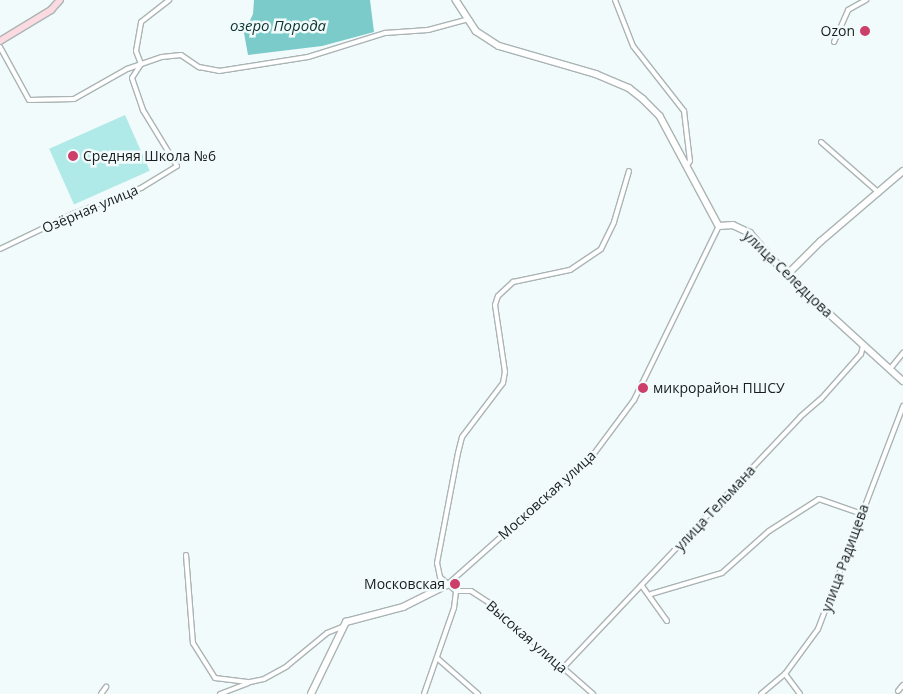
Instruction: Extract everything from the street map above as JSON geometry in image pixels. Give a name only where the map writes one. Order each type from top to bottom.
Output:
[{"type":"main road","points":[[0,41],[52,10],[60,0]]},
{"type":"street","points":[[141,64],[136,51],[141,22],[169,0]]},
{"type":"street","points":[[456,0],[466,20],[499,46],[629,88],[660,116],[719,226]]},
{"type":"street","points":[[615,0],[634,46],[684,110],[690,161],[687,165]]},
{"type":"street","points":[[834,42],[848,10],[866,0]]},
{"type":"street","points":[[0,47],[29,100],[83,97],[141,64],[181,55],[199,67],[219,71],[308,57],[385,33],[428,30],[466,20]]},
{"type":"street","name":"Озёрная улица","points":[[0,249],[75,213],[141,188],[177,166],[138,98],[132,78],[141,64]]},
{"type":"street","points":[[821,142],[880,193]]},
{"type":"street","points":[[424,694],[449,627],[456,591],[440,577],[439,541],[462,437],[503,383],[505,372],[495,305],[498,296],[512,282],[570,270],[601,249],[614,222],[629,171]]},
{"type":"street","points":[[787,275],[820,242],[880,193],[903,171]]},
{"type":"street","name":"улица Селедцова","points":[[719,226],[733,225],[750,233],[787,275],[903,381]]},
{"type":"street","name":"Московская улица","points":[[342,627],[346,622],[403,607],[447,585],[593,455],[634,400],[719,226]]},
{"type":"street","name":"улица Тельмана","points":[[562,668],[642,586],[800,417],[821,399],[861,354],[863,346]]},
{"type":"street","points":[[890,369],[903,353]]},
{"type":"street","name":"улица Радищева","points":[[761,694],[785,674],[818,629],[903,406]]},
{"type":"street","points":[[651,594],[722,573],[768,531],[819,499],[862,514]]},
{"type":"street","points":[[186,555],[193,643],[215,678],[250,682]]},
{"type":"street","points":[[642,586],[651,594],[667,621]]},
{"type":"street","name":"Высокая улица","points":[[456,591],[471,591],[488,602],[593,694]]},
{"type":"street","points":[[220,694],[280,671],[314,641],[342,627]]},
{"type":"street","points":[[311,694],[342,627]]},
{"type":"street","points":[[437,658],[478,694]]},
{"type":"street","points":[[785,674],[800,694]]},
{"type":"street","points":[[898,691],[903,684]]},
{"type":"street","points":[[101,694],[106,687]]},
{"type":"shaded area","points":[[125,115],[150,171],[74,204],[49,149]]},
{"type":"water","name":"озеро Порода","points":[[254,0],[370,0],[374,32],[322,46],[248,55],[244,33],[253,14]]},
{"type":"place","name":"Ozon","points":[[865,31]]},
{"type":"place","name":"Средняя Школа №6","points":[[73,156]]},
{"type":"place","name":"микрорайон ПШСУ","points":[[643,388]]},
{"type":"place","name":"Московская","points":[[455,584]]}]
